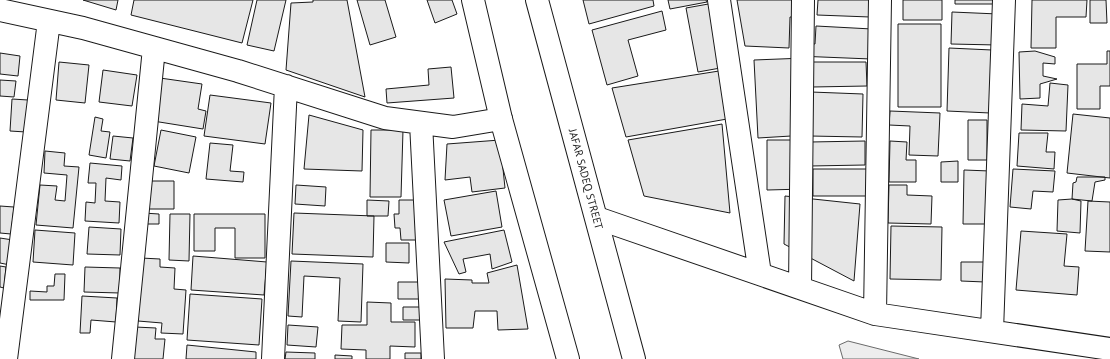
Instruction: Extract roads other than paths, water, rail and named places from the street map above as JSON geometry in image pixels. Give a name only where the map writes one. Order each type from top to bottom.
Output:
[{"type":"street","points":[[473,0],[501,120],[568,359]]},
{"type":"street","name":"JAFAR SADEQ STREET","points":[[538,0],[634,359]]},
{"type":"street","points":[[719,0],[760,274]]},
{"type":"street","points":[[800,288],[803,0]]},
{"type":"street","points":[[875,314],[880,0]]},
{"type":"street","points":[[992,331],[1004,0]]},
{"type":"street","points":[[9,7],[49,20],[286,86],[385,118],[453,127],[501,120]]},
{"type":"street","points":[[6,359],[49,20]]},
{"type":"street","points":[[123,359],[154,48]]},
{"type":"street","points":[[273,359],[286,86]]},
{"type":"street","points":[[421,123],[433,359]]},
{"type":"street","points":[[597,218],[875,314],[1110,349]]}]
